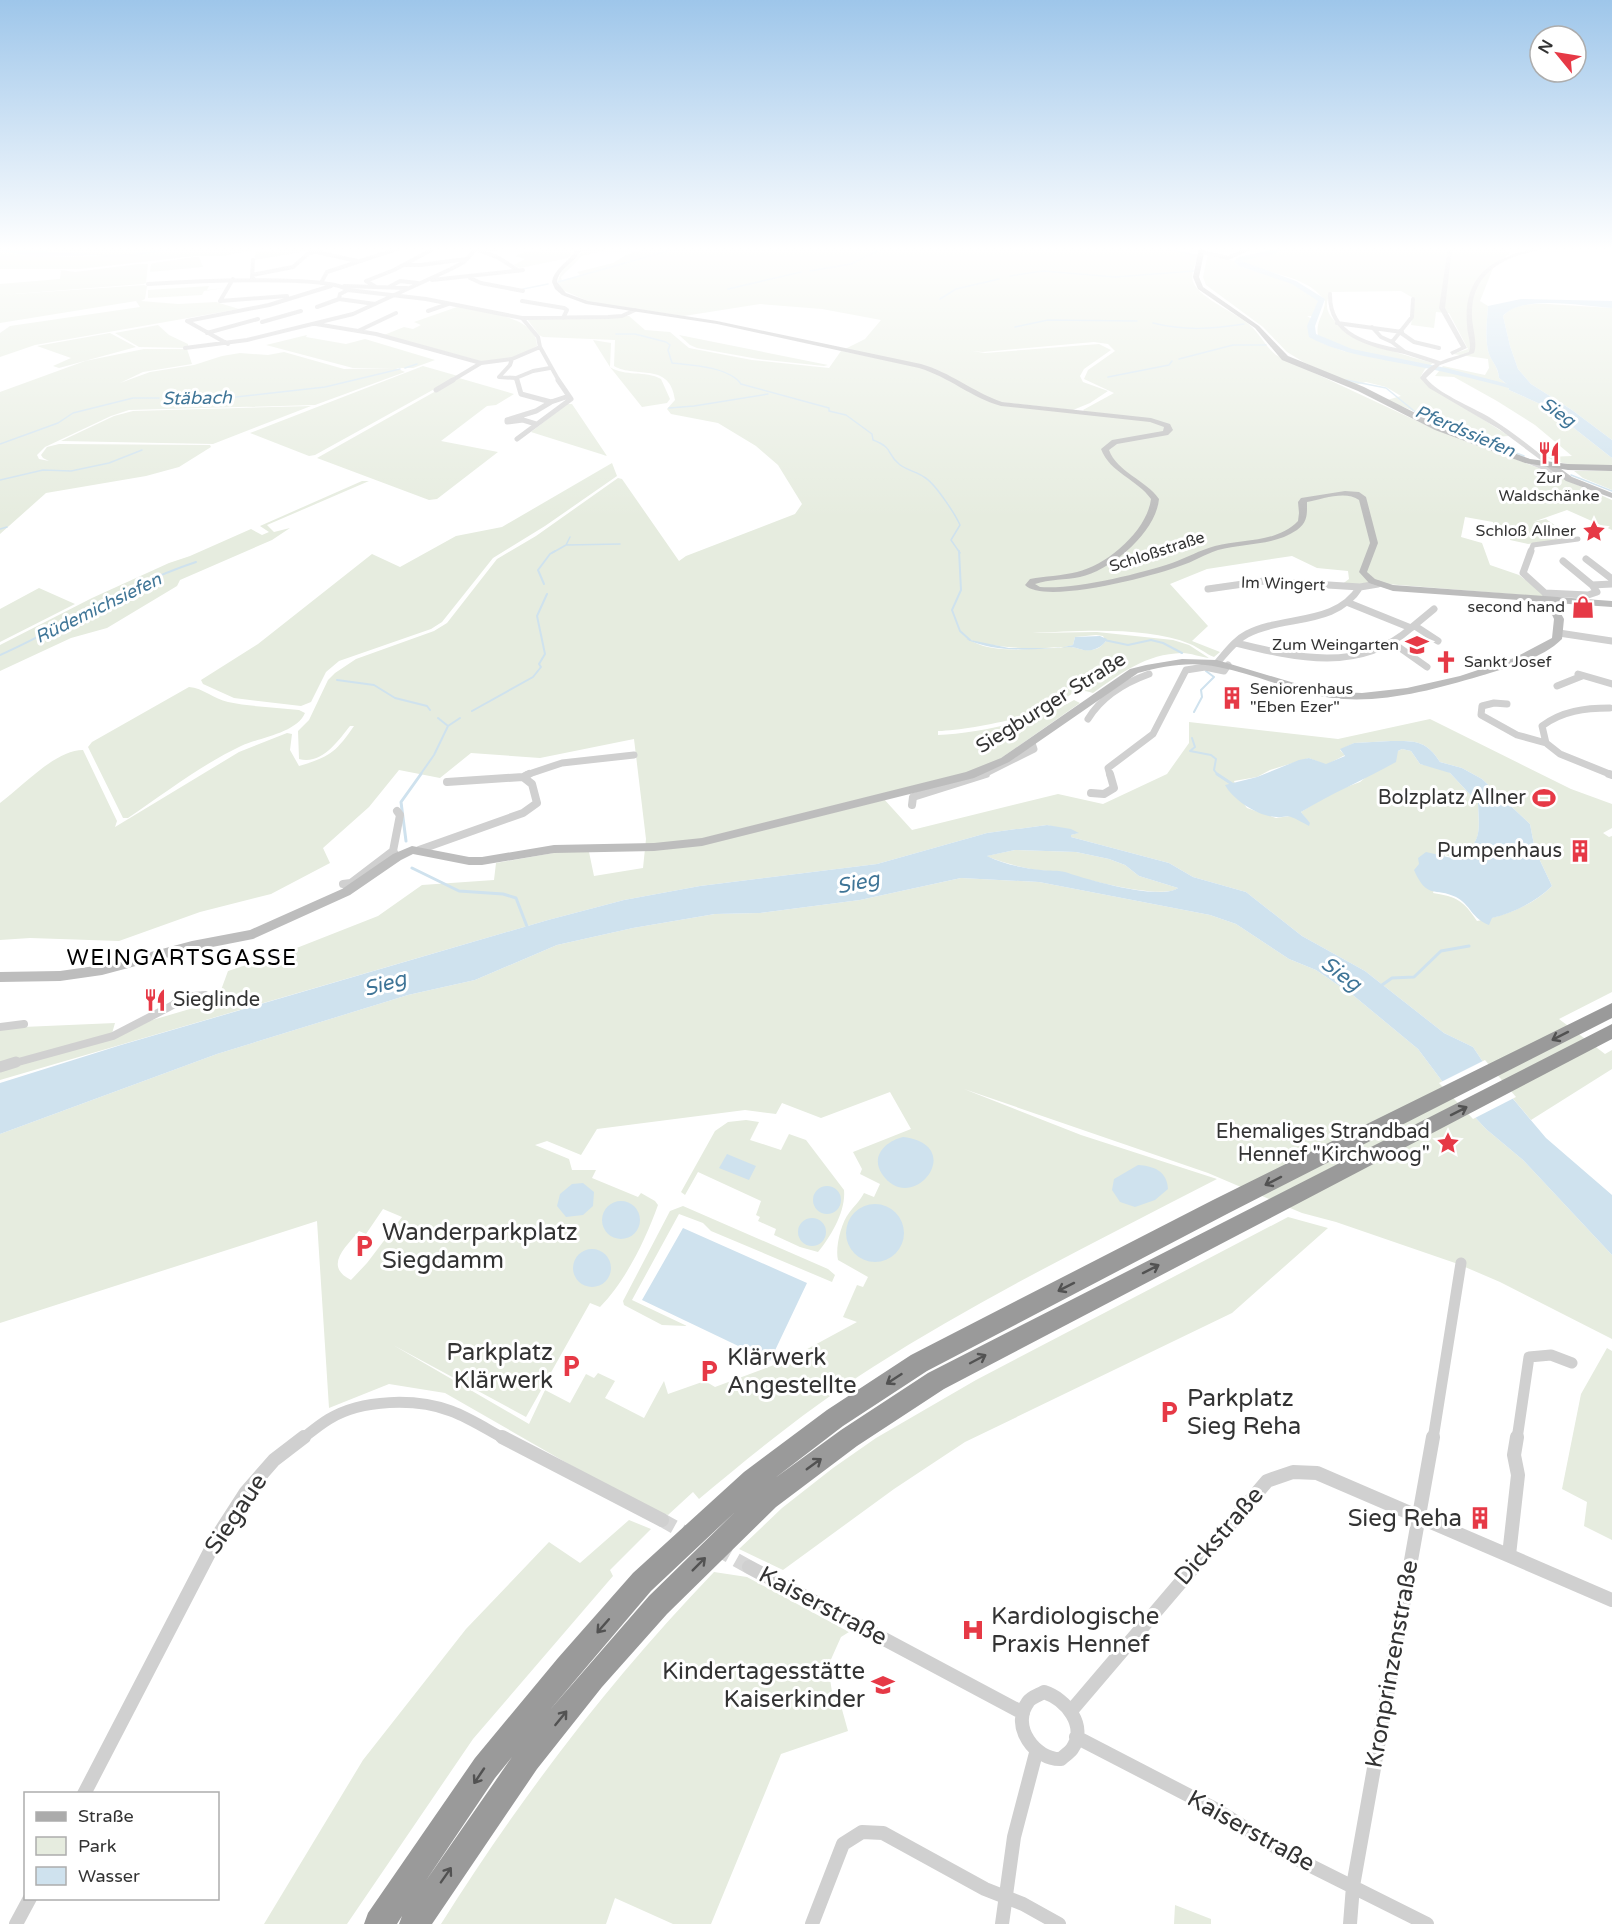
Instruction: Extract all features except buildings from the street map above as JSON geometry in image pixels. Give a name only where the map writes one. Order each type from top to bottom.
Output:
[{"type":"highway","points":[[379,1924],[485,1768],[567,1667],[642,1582],[752,1480],[835,1418],[919,1363],[1248,1193],[1612,1010]]},
{"type":"highway","points":[[414,1924],[526,1759],[593,1678],[658,1605],[767,1498],[849,1438],[936,1381],[1612,1031]]},
{"type":"main road","name":"Schloßstraße","points":[[786,338],[936,370],[982,397],[1001,404],[1153,421],[1168,427],[1169,430],[1165,433],[1112,443],[1105,449],[1114,464],[1145,485],[1155,499],[1154,508],[1131,544],[1113,559],[1084,573],[1032,581],[1030,585],[1036,589],[1071,588],[1119,581],[1175,565],[1214,549],[1276,536],[1291,530],[1301,522],[1305,515],[1302,504],[1304,500],[1342,493],[1357,495],[1365,502],[1374,543],[1362,572],[1367,579],[1378,584]]},
{"type":"main road","points":[[1267,338],[1285,358],[1361,389],[1438,428],[1528,461],[1574,468],[1612,468]]},
{"type":"main road","points":[[1550,465],[1564,476],[1612,496]]},
{"type":"main road","points":[[1378,584],[1393,588],[1547,597],[1612,604]]},
{"type":"main road","points":[[1547,597],[1559,619],[1558,633]]},
{"type":"main road","name":"Siegburger Straße","points":[[420,850],[460,860],[482,861],[554,849],[654,847],[702,842],[970,775],[1005,760],[1096,701],[1134,671],[1151,666],[1195,661],[1222,664],[1303,689],[1362,696],[1418,688],[1497,666],[1540,651],[1557,639],[1558,633]]},
{"type":"main road","points":[[0,977],[60,976],[102,970],[192,946],[253,934],[346,892],[395,854],[420,850]]},
{"type":"street","points":[[216,338],[228,344]]},
{"type":"street","points":[[185,348],[228,344],[254,338]]},
{"type":"street","points":[[384,338],[481,363],[512,359],[540,347]]},
{"type":"street","points":[[517,439],[571,399],[550,368],[538,338]]},
{"type":"street","points":[[1361,338],[1438,364]]},
{"type":"street","points":[[1383,338],[1405,352]]},
{"type":"street","points":[[1392,342],[1396,338]]},
{"type":"street","points":[[1408,338],[1414,342],[1439,348]]},
{"type":"street","points":[[1446,360],[1443,358],[1444,355],[1464,348],[1458,338]]},
{"type":"street","points":[[1472,338],[1471,353],[1438,364],[1428,370],[1423,378],[1431,387],[1472,409],[1550,465]]},
{"type":"street","points":[[512,359],[510,365],[499,377],[516,378],[550,368]]},
{"type":"street","points":[[436,390],[481,363]]},
{"type":"street","points":[[516,378],[521,394],[551,402]]},
{"type":"street","points":[[536,424],[523,420],[507,422],[507,420],[536,411],[551,402],[569,396]]},
{"type":"street","points":[[1515,456],[1532,459],[1537,454]]},
{"type":"street","points":[[1528,461],[1564,476],[1565,472],[1574,468]]},
{"type":"street","points":[[1563,561],[1592,585],[1597,592],[1588,595],[1547,597],[1522,573],[1533,545],[1578,539]]},
{"type":"street","points":[[1586,559],[1612,579]]},
{"type":"street","points":[[1091,793],[1104,794],[1114,788],[1108,768],[1153,734],[1186,670],[1205,667],[1224,671],[1222,664],[1236,643],[1257,630],[1337,609],[1349,603],[1359,587],[1354,579]]},
{"type":"street","name":"Im Wingert","points":[[1208,589],[1232,582],[1252,581],[1359,587],[1378,584]]},
{"type":"street","points":[[1592,585],[1612,584]]},
{"type":"street","points":[[1349,603],[1413,627],[1438,641]]},
{"type":"street","points":[[1236,643],[1285,656],[1310,658],[1355,655],[1394,643],[1434,609]]},
{"type":"street","points":[[1558,633],[1612,641]]},
{"type":"street","points":[[1394,643],[1427,667]]},
{"type":"street","points":[[1088,719],[1096,701],[1132,680],[1149,674]]},
{"type":"street","points":[[1557,686],[1580,679],[1580,675],[1612,684]]},
{"type":"street","points":[[1508,704],[1488,703],[1482,706],[1481,715],[1517,735],[1546,742],[1560,754],[1612,776]]},
{"type":"street","points":[[1546,742],[1542,726],[1553,717],[1589,707],[1611,707]]},
{"type":"street","points":[[912,805],[913,797],[982,777],[1018,760],[1034,749],[1032,743]]},
{"type":"street","points":[[523,777],[532,771],[551,766],[634,755]]},
{"type":"street","points":[[420,850],[425,846],[523,813],[537,803],[535,788],[531,780],[523,777],[447,782]]},
{"type":"street","points":[[343,884],[351,883],[395,854],[400,815],[397,811]]},
{"type":"street","points":[[0,1067],[113,1036],[142,1023],[173,1005],[182,997],[204,995]]},
{"type":"street","points":[[0,1027],[24,1024]]},
{"type":"street","name":"Kronprinzenstraße","points":[[1350,1924],[1353,1886],[1452,1329],[1461,1263]]},
{"type":"street","points":[[1509,1555],[1518,1475],[1514,1455],[1529,1357],[1542,1353],[1560,1357],[1572,1363]]},
{"type":"street","name":"Siegaue","points":[[85,1792],[219,1534],[246,1492],[274,1460],[330,1418],[363,1407],[394,1401],[423,1403],[452,1411],[662,1520]]},
{"type":"street","name":"Dickstraße","points":[[1071,1711],[1267,1481],[1293,1472],[1317,1473],[1612,1600]]},
{"type":"street","name":"Kaiserstraße","points":[[749,1566],[1023,1713]]},
{"type":"street","points":[[1044,1692],[1060,1697],[1071,1711],[1075,1720],[1076,1737],[1068,1754],[1061,1759],[1044,1758],[1036,1753],[1024,1730],[1023,1713],[1031,1698],[1044,1692]]},
{"type":"street","name":"Kaiserstraße","points":[[1076,1737],[1215,1809],[1285,1853],[1427,1924]]},
{"type":"street","points":[[1002,1924],[1021,1805],[1036,1753]]},
{"type":"street","points":[[812,1924],[843,1844],[862,1832],[884,1833],[985,1889],[1023,1904],[1059,1924]]},
{"type":"street","points":[[16,1924],[29,1900]]},
{"type":"green space","points":[[0,338],[76,338],[35,345],[0,357]]},
{"type":"green space","points":[[83,338],[119,338],[136,347],[59,368],[53,366],[71,358],[37,346]]},
{"type":"green space","points":[[123,338],[175,338],[188,344],[188,348],[139,347]]},
{"type":"green space","points":[[296,338],[310,338],[346,344],[365,339],[435,360],[413,368],[353,368],[266,345]]},
{"type":"green space","points":[[394,338],[535,338],[537,346],[511,359],[484,362]]},
{"type":"green space","points":[[562,338],[677,338],[689,348],[752,360],[829,368],[841,351],[926,368],[992,403],[1085,412],[1083,410],[1114,393],[1084,379],[1088,370],[1115,351],[1108,344],[1094,342],[983,352],[972,351],[985,353],[1099,344],[1111,350],[1084,369],[1080,376],[1083,382],[1108,391],[1090,403],[1073,410],[1000,402],[984,397],[936,369],[845,349],[865,339],[1260,338],[1276,355],[1434,429],[1536,467],[1612,500],[1612,530],[1567,510],[1533,522],[1546,519],[1573,538],[1528,544],[1510,540],[1511,532],[1493,528],[1493,522],[1465,517],[1461,537],[1482,543],[1490,565],[1519,575],[1548,597],[1374,583],[1341,585],[1349,579],[1348,571],[1317,568],[1292,556],[1207,569],[1170,584],[1208,626],[1192,641],[1220,652],[1214,657],[1190,644],[1154,634],[1112,631],[1032,633],[1097,632],[1173,640],[1189,645],[1209,658],[1182,653],[1157,657],[1134,666],[1093,693],[1077,691],[1062,701],[1031,714],[982,726],[938,731],[938,735],[989,728],[1027,719],[1074,700],[1080,703],[977,775],[883,798],[912,830],[1058,794],[1103,804],[1167,774],[1189,743],[1189,722],[1338,739],[1430,719],[1571,789],[1612,804],[1612,828],[1603,833],[1609,837],[1612,836],[1612,992],[1559,1019],[1605,1054],[1612,1050],[1612,1069],[1531,1120],[1487,1068],[1473,1047],[1444,1033],[1365,971],[1302,936],[1246,892],[1193,877],[1169,863],[1071,837],[1078,833],[1047,825],[987,833],[877,864],[700,886],[624,900],[548,920],[0,1080],[0,1028],[115,1023],[111,1037],[149,1021],[217,1001],[228,971],[289,951],[378,916],[422,885],[494,880],[496,863],[559,852],[589,852],[594,876],[643,868],[646,839],[634,739],[540,758],[471,753],[440,778],[399,770],[369,807],[323,848],[330,863],[271,894],[200,912],[119,941],[30,938],[0,940],[0,803],[61,756],[83,750],[117,821],[115,827],[239,752],[287,733],[292,734],[290,750],[299,766],[325,756],[337,748],[354,726],[350,726],[329,750],[307,760],[299,759],[298,731],[309,720],[328,680],[335,673],[356,659],[434,631],[447,623],[497,559],[536,536],[618,478],[622,479],[679,561],[686,556],[795,514],[802,504],[778,465],[756,446],[718,423],[671,414],[667,409],[675,400],[672,388],[666,380],[651,373],[623,370],[614,366],[615,340]],"holes":[[[1096,635],[1103,636],[1106,641],[1093,650],[1064,647],[1073,645],[1075,637]],[[968,639],[990,645],[1036,649],[991,648]],[[1399,741],[1419,743],[1430,749],[1440,762],[1462,768],[1482,779],[1530,824],[1535,850],[1552,886],[1536,899],[1518,909],[1477,921],[1468,908],[1459,901],[1433,893],[1445,855],[1456,859],[1471,848],[1475,842],[1479,829],[1478,803],[1450,773],[1444,769],[1420,764],[1411,751],[1402,749],[1398,751],[1360,782],[1333,792],[1301,812],[1309,823],[1290,816],[1276,818],[1247,808],[1241,800],[1234,781],[1257,777],[1270,770],[1309,758],[1326,765],[1345,755],[1340,750],[1354,743]]]},
{"type":"green space","points":[[682,338],[693,338],[828,365],[758,359],[690,345]]},
{"type":"green space","points":[[1273,338],[1315,338],[1346,352],[1323,338],[1359,338],[1433,363],[1425,369],[1421,376],[1423,381],[1509,436],[1478,438],[1387,400],[1401,396],[1386,387],[1366,382],[1355,385],[1305,363],[1287,352]]},
{"type":"green space","points":[[1462,338],[1487,338],[1488,351],[1499,378],[1508,385],[1509,390],[1547,407],[1612,458],[1612,465],[1570,464],[1554,461],[1547,457],[1572,456],[1535,425],[1497,401],[1454,377],[1435,376],[1443,366],[1485,375],[1489,368],[1488,359],[1453,354],[1468,349]]},
{"type":"green space","points":[[1508,338],[1612,338],[1612,440],[1572,410],[1531,384],[1518,369]]},
{"type":"green space","points":[[593,340],[611,343],[610,367]]},
{"type":"green space","points":[[144,349],[187,349],[192,364],[143,372],[120,383],[150,372],[194,365],[240,353],[268,355],[284,352],[344,369],[396,368],[405,372],[315,405],[129,410],[111,416],[45,447],[37,455],[39,459],[49,461],[41,455],[47,447],[59,444],[210,445],[211,447],[179,467],[146,476],[46,493],[0,534],[0,392],[85,361]]},
{"type":"green space","points":[[423,366],[458,376],[315,455],[309,456],[250,433]]},
{"type":"green space","points":[[610,367],[622,372],[655,376],[661,379],[670,399],[667,403],[642,407]]},
{"type":"green space","points":[[459,378],[514,394],[496,405],[487,406],[441,441],[498,452],[437,499],[429,500],[317,458]]},
{"type":"green space","points":[[567,404],[572,404],[607,456],[531,432]]},
{"type":"green space","points":[[311,406],[213,444],[61,441],[114,416],[133,411]]},
{"type":"green space","points":[[612,463],[617,476],[545,526],[493,558],[442,622],[431,629],[339,661],[326,672],[311,702],[301,706],[234,698],[203,684],[201,680],[258,644],[372,554],[400,567],[456,536],[502,527]]},
{"type":"green space","points":[[1574,471],[1612,471],[1612,490],[1583,478]]},
{"type":"green space","points":[[362,481],[369,481],[267,525],[274,532],[290,528],[272,540],[180,580],[177,586],[107,628],[71,638],[0,671],[0,645],[92,598],[169,563],[251,529],[262,535],[269,532],[260,526]]},
{"type":"green space","points":[[39,588],[75,604],[0,642],[0,609]]},
{"type":"green space","points":[[189,687],[228,702],[299,710],[305,713],[301,720],[286,730],[241,746],[226,754],[128,818],[123,818],[88,747],[92,742]]},
{"type":"green space","points":[[1015,850],[1076,852],[1109,859],[1125,865],[1139,876],[1178,888],[1157,892],[1125,888],[1020,867],[986,856]]},
{"type":"green space","points":[[961,878],[1039,882],[1210,915],[1236,924],[1289,959],[1316,970],[1354,996],[1418,1049],[1445,1085],[1486,1129],[1523,1160],[1612,1255],[1612,1339],[1500,1282],[1458,1264],[1336,1222],[1302,1213],[1208,1173],[964,1089],[1081,1135],[1217,1179],[1043,1269],[915,1341],[850,1382],[806,1414],[699,1499],[693,1492],[668,1515],[647,1509],[445,1393],[389,1384],[329,1408],[317,1221],[0,1323],[0,1134],[217,1054],[408,995],[475,980],[557,945],[633,928],[715,914],[760,913],[860,900]],"holes":[[[890,1092],[911,1129],[853,1152],[862,1169],[860,1174],[880,1184],[874,1197],[864,1193],[849,1213],[843,1223],[838,1242],[838,1260],[868,1277],[863,1287],[857,1285],[843,1317],[857,1322],[787,1360],[715,1387],[705,1381],[668,1394],[664,1381],[644,1418],[605,1398],[615,1381],[598,1373],[594,1378],[586,1374],[570,1403],[545,1390],[529,1424],[393,1345],[526,1417],[590,1303],[600,1307],[626,1273],[641,1246],[658,1205],[641,1193],[638,1197],[592,1178],[596,1170],[572,1170],[569,1159],[535,1145],[547,1141],[581,1155],[597,1129],[745,1110],[776,1114],[782,1103],[821,1118]],[[383,1209],[402,1217],[351,1280],[339,1269],[340,1256],[359,1231],[366,1234]]]},
{"type":"green space","points":[[746,1120],[759,1122],[750,1140],[781,1150],[789,1134],[806,1140],[844,1190],[843,1206],[837,1223],[818,1252],[800,1247],[774,1235],[776,1229],[758,1221],[760,1217],[756,1215],[761,1201],[698,1172],[685,1195],[681,1192],[715,1131],[728,1122]]},
{"type":"green space","points":[[683,1206],[828,1269],[835,1275],[832,1282],[711,1231],[703,1223],[679,1214],[632,1300],[687,1326],[662,1325],[624,1305],[623,1301],[670,1211]]},
{"type":"green space","points":[[1288,1217],[1328,1228],[1232,1313],[965,1442],[894,1489],[783,1570],[739,1549],[782,1508],[876,1438],[976,1380]]},
{"type":"green space","points":[[1607,1348],[1612,1351],[1612,1540],[1584,1526],[1587,1502],[1562,1489],[1581,1394]]},
{"type":"green space","points":[[629,1520],[651,1529],[610,1570],[613,1576],[473,1739],[347,1924],[264,1924],[363,1760],[466,1629],[549,1542],[580,1563]]},
{"type":"green space","points":[[714,1572],[747,1577],[849,1632],[841,1637],[828,1666],[832,1692],[838,1695],[848,1731],[781,1754],[711,1924],[673,1924],[615,1898],[606,1924],[441,1924],[502,1831],[568,1741],[639,1654]]},
{"type":"green space","points":[[1175,1905],[1211,1919],[1211,1924],[1174,1924]]},
{"type":"water","name":"Sieg","points":[[1487,338],[1508,338],[1518,369],[1531,384],[1572,410],[1612,440],[1612,458],[1547,407],[1509,390],[1508,385],[1499,378]]},
{"type":"water","points":[[1100,636],[1107,639],[1101,646],[1092,650],[1061,648],[1073,645],[1075,637]]},
{"type":"water","points":[[966,639],[1009,648],[1054,648],[1004,649]]},
{"type":"water","points":[[1391,741],[1419,743],[1430,749],[1440,762],[1462,768],[1482,779],[1530,824],[1535,850],[1552,886],[1524,906],[1492,918],[1489,925],[1479,919],[1465,903],[1456,897],[1427,889],[1414,870],[1419,864],[1418,858],[1426,852],[1456,859],[1465,853],[1475,842],[1479,829],[1478,803],[1450,773],[1420,764],[1411,751],[1402,749],[1398,751],[1396,762],[1301,812],[1310,823],[1309,826],[1289,816],[1270,816],[1255,811],[1234,796],[1225,785],[1257,777],[1299,760],[1309,758],[1326,764],[1345,756],[1340,749],[1354,743]]},
{"type":"water","name":"Sieg","points":[[1047,825],[1071,829],[1079,833],[1071,837],[1169,863],[1193,877],[1246,892],[1302,936],[1365,971],[1444,1033],[1473,1047],[1487,1068],[1546,1138],[1612,1195],[1612,1255],[1523,1160],[1486,1129],[1445,1085],[1418,1049],[1354,996],[1316,970],[1289,959],[1236,924],[1210,915],[1039,882],[961,878],[860,900],[760,913],[715,914],[633,928],[557,945],[475,980],[408,995],[217,1054],[0,1134],[0,1083],[121,1045],[548,920],[624,900],[700,886],[877,864],[987,833]],"holes":[[[1015,850],[1076,852],[1109,859],[1125,865],[1139,876],[1178,888],[1156,892],[1140,890],[1105,884],[1062,871],[1013,865],[987,856]]]},
{"type":"water","points":[[903,1137],[922,1143],[932,1152],[933,1164],[928,1175],[919,1184],[907,1188],[894,1185],[882,1174],[878,1161],[879,1155],[886,1146]]},
{"type":"water","points":[[727,1154],[756,1166],[749,1180],[719,1168]]},
{"type":"water","points":[[1138,1165],[1159,1171],[1165,1178],[1168,1189],[1155,1200],[1135,1207],[1120,1202],[1112,1190],[1114,1179]]},
{"type":"water","points":[[583,1183],[594,1192],[593,1206],[583,1215],[566,1217],[557,1206],[560,1194],[572,1184]]},
{"type":"water","points":[[827,1186],[837,1190],[841,1200],[837,1210],[827,1214],[817,1210],[813,1200],[817,1190]]},
{"type":"water","points":[[621,1201],[634,1207],[640,1220],[634,1233],[621,1239],[608,1233],[602,1220],[608,1207]]},
{"type":"water","points":[[875,1204],[891,1209],[899,1217],[904,1233],[899,1249],[891,1257],[875,1262],[859,1257],[851,1249],[846,1233],[851,1217],[859,1209]]},
{"type":"water","points":[[812,1218],[822,1222],[826,1232],[822,1242],[812,1246],[802,1242],[798,1232],[802,1222]]},
{"type":"water","points":[[683,1228],[807,1283],[770,1361],[642,1300]]},
{"type":"water","points":[[592,1249],[606,1254],[611,1268],[606,1282],[592,1287],[578,1282],[573,1268],[578,1254]]},
{"type":"pier","points":[[1485,1060],[1516,1097],[1473,1119],[1439,1083]]},
{"type":"waterway","points":[[650,338],[670,345],[668,350],[672,363],[719,370],[735,378],[741,384],[829,408],[829,411],[846,415],[872,434],[873,440],[887,448],[899,464],[924,477],[939,492],[960,525],[951,540],[959,552]]},
{"type":"waterway","points":[[1317,338],[1350,351],[1459,373],[1527,390]]},
{"type":"waterway","name":"Pferdssiefen","points":[[1179,359],[1233,345],[1266,345]]},
{"type":"waterway","name":"Pferdssiefen","points":[[1108,377],[1169,365],[1172,361]]},
{"type":"waterway","name":"Stäbach","points":[[405,368],[417,364]]},
{"type":"waterway","name":"Stäbach","points":[[165,397],[218,399],[325,387],[400,369]]},
{"type":"waterway","name":"Pferdssiefen","points":[[1346,380],[1386,388],[1419,415],[1524,456]]},
{"type":"waterway","points":[[669,408],[768,394]]},
{"type":"waterway","name":"Stäbach","points":[[0,444],[58,423],[73,413],[133,398],[159,398]]},
{"type":"waterway","points":[[0,480],[43,470],[71,471],[109,463],[142,450]]},
{"type":"waterway","name":"Pferdssiefen","points":[[1571,475],[1612,491]]},
{"type":"waterway","points":[[0,529],[7,527]]},
{"type":"waterway","points":[[566,545],[570,537]]},
{"type":"waterway","points":[[566,545],[620,544]]},
{"type":"waterway","points":[[552,553],[566,545]]},
{"type":"waterway","points":[[544,584],[538,570],[555,551]]},
{"type":"waterway","points":[[959,552],[961,590],[952,610],[960,631],[970,640]]},
{"type":"waterway","name":"Rüdemichsiefen","points":[[0,655],[145,582],[196,562]]},
{"type":"waterway","points":[[472,711],[533,677],[541,667],[539,664],[545,654],[537,616],[547,594]]},
{"type":"waterway","points":[[1104,640],[1128,645],[1151,640],[1163,643],[1182,653]]},
{"type":"waterway","points":[[1194,712],[1202,697],[1201,690],[1214,677],[1206,671]]},
{"type":"waterway","points":[[337,680],[374,685],[395,698],[427,706],[430,710]]},
{"type":"waterway","points":[[438,718],[448,726]]},
{"type":"waterway","points":[[448,726],[460,718]]},
{"type":"waterway","points":[[420,775],[434,755],[448,726]]},
{"type":"waterway","points":[[1192,738],[1195,747],[1190,751],[1211,755],[1216,759],[1214,770],[1217,774]]},
{"type":"waterway","points":[[406,841],[401,802],[421,774]]},
{"type":"waterway","points":[[1217,774],[1232,784]]},
{"type":"waterway","points":[[412,868],[459,891],[503,894],[516,898],[528,929]]},
{"type":"waterway","points":[[1382,985],[1392,978],[1414,977],[1441,951],[1469,946]]},
{"type":"tunnel","points":[[662,1520],[689,1535]]},
{"type":"tunnel","points":[[717,1549],[749,1567]]},
{"type":"place","name":"Zur Waldschänke","points":[[1549,453]]},
{"type":"place","name":"Schloß Allner","points":[[1594,531]]},
{"type":"place","name":"second hand","points":[[1583,607]]},
{"type":"place","name":"Zum Weingarten","points":[[1417,645]]},
{"type":"place","name":"Sankt Josef","points":[[1446,662]]},
{"type":"place","name":"Seniorenhaus \"Eben Ezer\"","points":[[1232,698]]},
{"type":"place","name":"Bolzplatz Allner","points":[[1544,798]]},
{"type":"place","name":"Pumpenhaus","points":[[1580,851]]},
{"type":"place","name":"Sieglinde","points":[[155,1000]]},
{"type":"place","name":"Ehemaliges Strandbad Hennef \"Kirchwoog\"","points":[[1448,1143]]},
{"type":"place","name":"Wanderparkplatz Siegdamm","points":[[364,1246]]},
{"type":"place","name":"Parkplatz Klärwerk","points":[[571,1366]]},
{"type":"place","name":"Klärwerk Angestellte","points":[[709,1371]]},
{"type":"place","name":"Parkplatz Sieg Reha","points":[[1169,1412]]},
{"type":"place","name":"Sieg Reha","points":[[1480,1518]]},
{"type":"place","name":"Kardiologische Praxis Hennef","points":[[973,1630]]},
{"type":"place","name":"Kindertagesstätte Kaiserkinder","points":[[883,1685]]},
{"type":"district","name":"WEINGARTSGASSE","points":[[182,958]]}]
